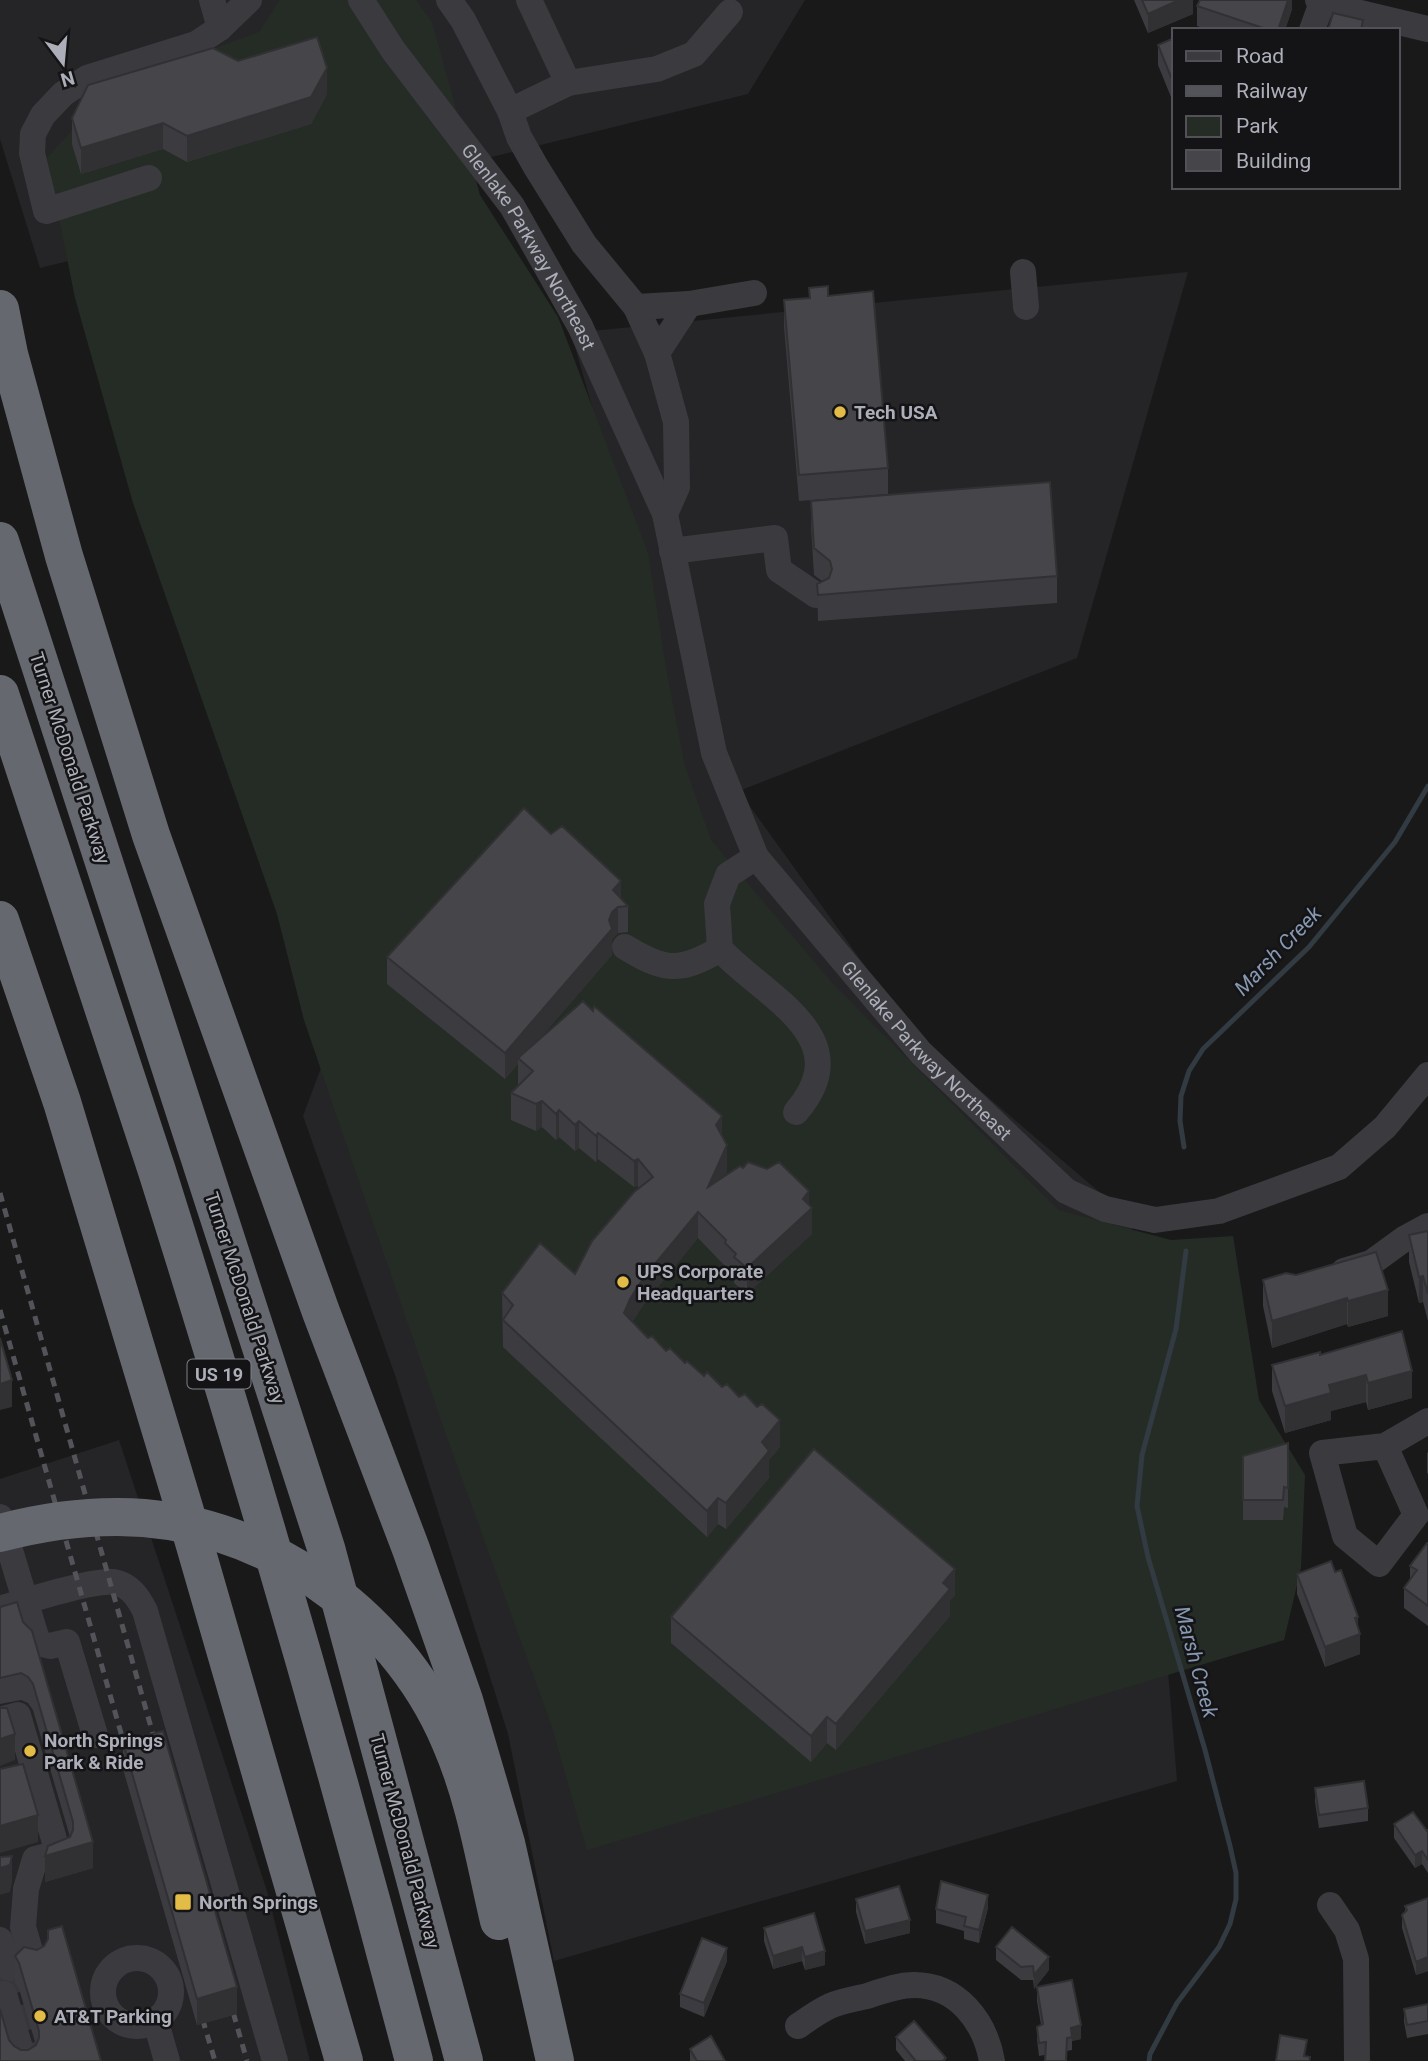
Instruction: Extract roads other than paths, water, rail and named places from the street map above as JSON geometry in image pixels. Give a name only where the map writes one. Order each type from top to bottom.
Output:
[{"type":"highway","points":[[0,309],[5,343],[64,556],[151,835],[321,1312],[406,1536],[464,1700],[506,1843],[555,2061]]},
{"type":"highway","name":"Turner McDonald Parkway","points":[[0,541],[326,1548],[464,2061]]},
{"type":"highway","name":"US 19","points":[[0,694],[116,1044],[198,1304],[306,1665],[414,2061]]},
{"type":"highway","points":[[0,920],[62,1102],[204,1577],[344,2061]]},
{"type":"highway","points":[[0,1533],[81,1517],[118,1516],[194,1526],[251,1545],[291,1565],[318,1582],[369,1623],[394,1649],[416,1678],[450,1741],[463,1774],[532,2061]]},
{"type":"street","points":[[212,0],[220,28]]},
{"type":"street","points":[[149,178],[46,211],[32,153],[33,134],[43,115],[63,94],[87,78],[196,44],[220,28],[249,0]]},
{"type":"street","name":"Glenlake Parkway Northeast","points":[[361,0],[393,50],[512,206],[580,326],[665,514],[714,753],[755,857],[921,1053],[1066,1191],[1105,1209],[1155,1220],[1219,1211],[1339,1167],[1385,1127],[1428,1074]]},
{"type":"street","points":[[449,0],[463,20],[536,167],[584,244],[636,307],[657,354],[676,422],[677,487],[665,514]]},
{"type":"street","points":[[528,0],[568,83]]},
{"type":"street","points":[[1313,28],[1321,0],[1428,29]]},
{"type":"street","points":[[510,111],[568,83],[657,69],[694,54],[730,12]]},
{"type":"street","points":[[1023,272],[1027,307]]},
{"type":"street","points":[[636,307],[689,304],[754,293]]},
{"type":"street","points":[[657,354],[689,304]]},
{"type":"street","points":[[673,551],[775,538],[779,570],[816,595]]},
{"type":"street","points":[[755,857],[728,875],[717,904],[720,949],[804,1023],[814,1042],[818,1062],[816,1081],[805,1102],[796,1112]]},
{"type":"street","points":[[625,947],[648,961],[673,967],[697,964],[720,949]]},
{"type":"street","points":[[1318,1278],[1371,1263],[1404,1239],[1428,1226]]},
{"type":"street","points":[[1385,1446],[1416,1516],[1379,1564],[1345,1536],[1322,1454],[1385,1446],[1428,1421]]},
{"type":"street","points":[[0,1517],[38,1643],[50,1646],[67,1642],[95,1735]]},
{"type":"street","points":[[0,1609],[112,1582],[127,1587],[138,1598],[145,1611],[275,2061]]},
{"type":"street","points":[[0,1720],[18,1716],[23,1774],[58,1853],[23,1863],[26,1889],[11,1930],[21,1964],[0,1940]]},
{"type":"street","points":[[1330,1905],[1347,1930],[1356,1959],[1357,2061]]},
{"type":"street","points":[[798,2026],[831,2005],[896,1987],[928,1986],[942,1990],[959,2001],[977,2018],[989,2041],[992,2061]]},
{"type":"street","points":[[0,1995],[4,1994],[24,2061]]},
{"type":"street","points":[[152,2022],[159,2033],[167,2061]]},
{"type":"waterway","name":"Marsh Creek","points":[[1184,1147],[1180,1121],[1181,1096],[1189,1071],[1203,1049],[1309,947],[1395,842],[1428,786]]},
{"type":"waterway","name":"Marsh Creek","points":[[1149,2061],[1150,2054],[1177,2003],[1219,1947],[1230,1924],[1236,1899],[1236,1873],[1230,1846],[1205,1750],[1148,1557],[1137,1506],[1142,1455],[1176,1329],[1186,1251]]},
{"type":"tunnel","points":[[9,1968],[37,2061]]},
{"type":"railway","points":[[0,1193],[158,1752]]},
{"type":"railway","points":[[0,1310],[129,1761]]},
{"type":"railway","points":[[229,1998],[247,2061]]},
{"type":"railway","points":[[198,2004],[215,2061]]},
{"type":"place","name":"Tech USA","points":[[840,412]]},
{"type":"place","name":"UPS Corporate Headquarters","points":[[623,1282]]},
{"type":"place","name":"North Springs Park & Ride","points":[[30,1751]]},
{"type":"place","name":"North Springs","points":[[183,1902]]},
{"type":"place","name":"AT&T Parking","points":[[40,2016]]}]
